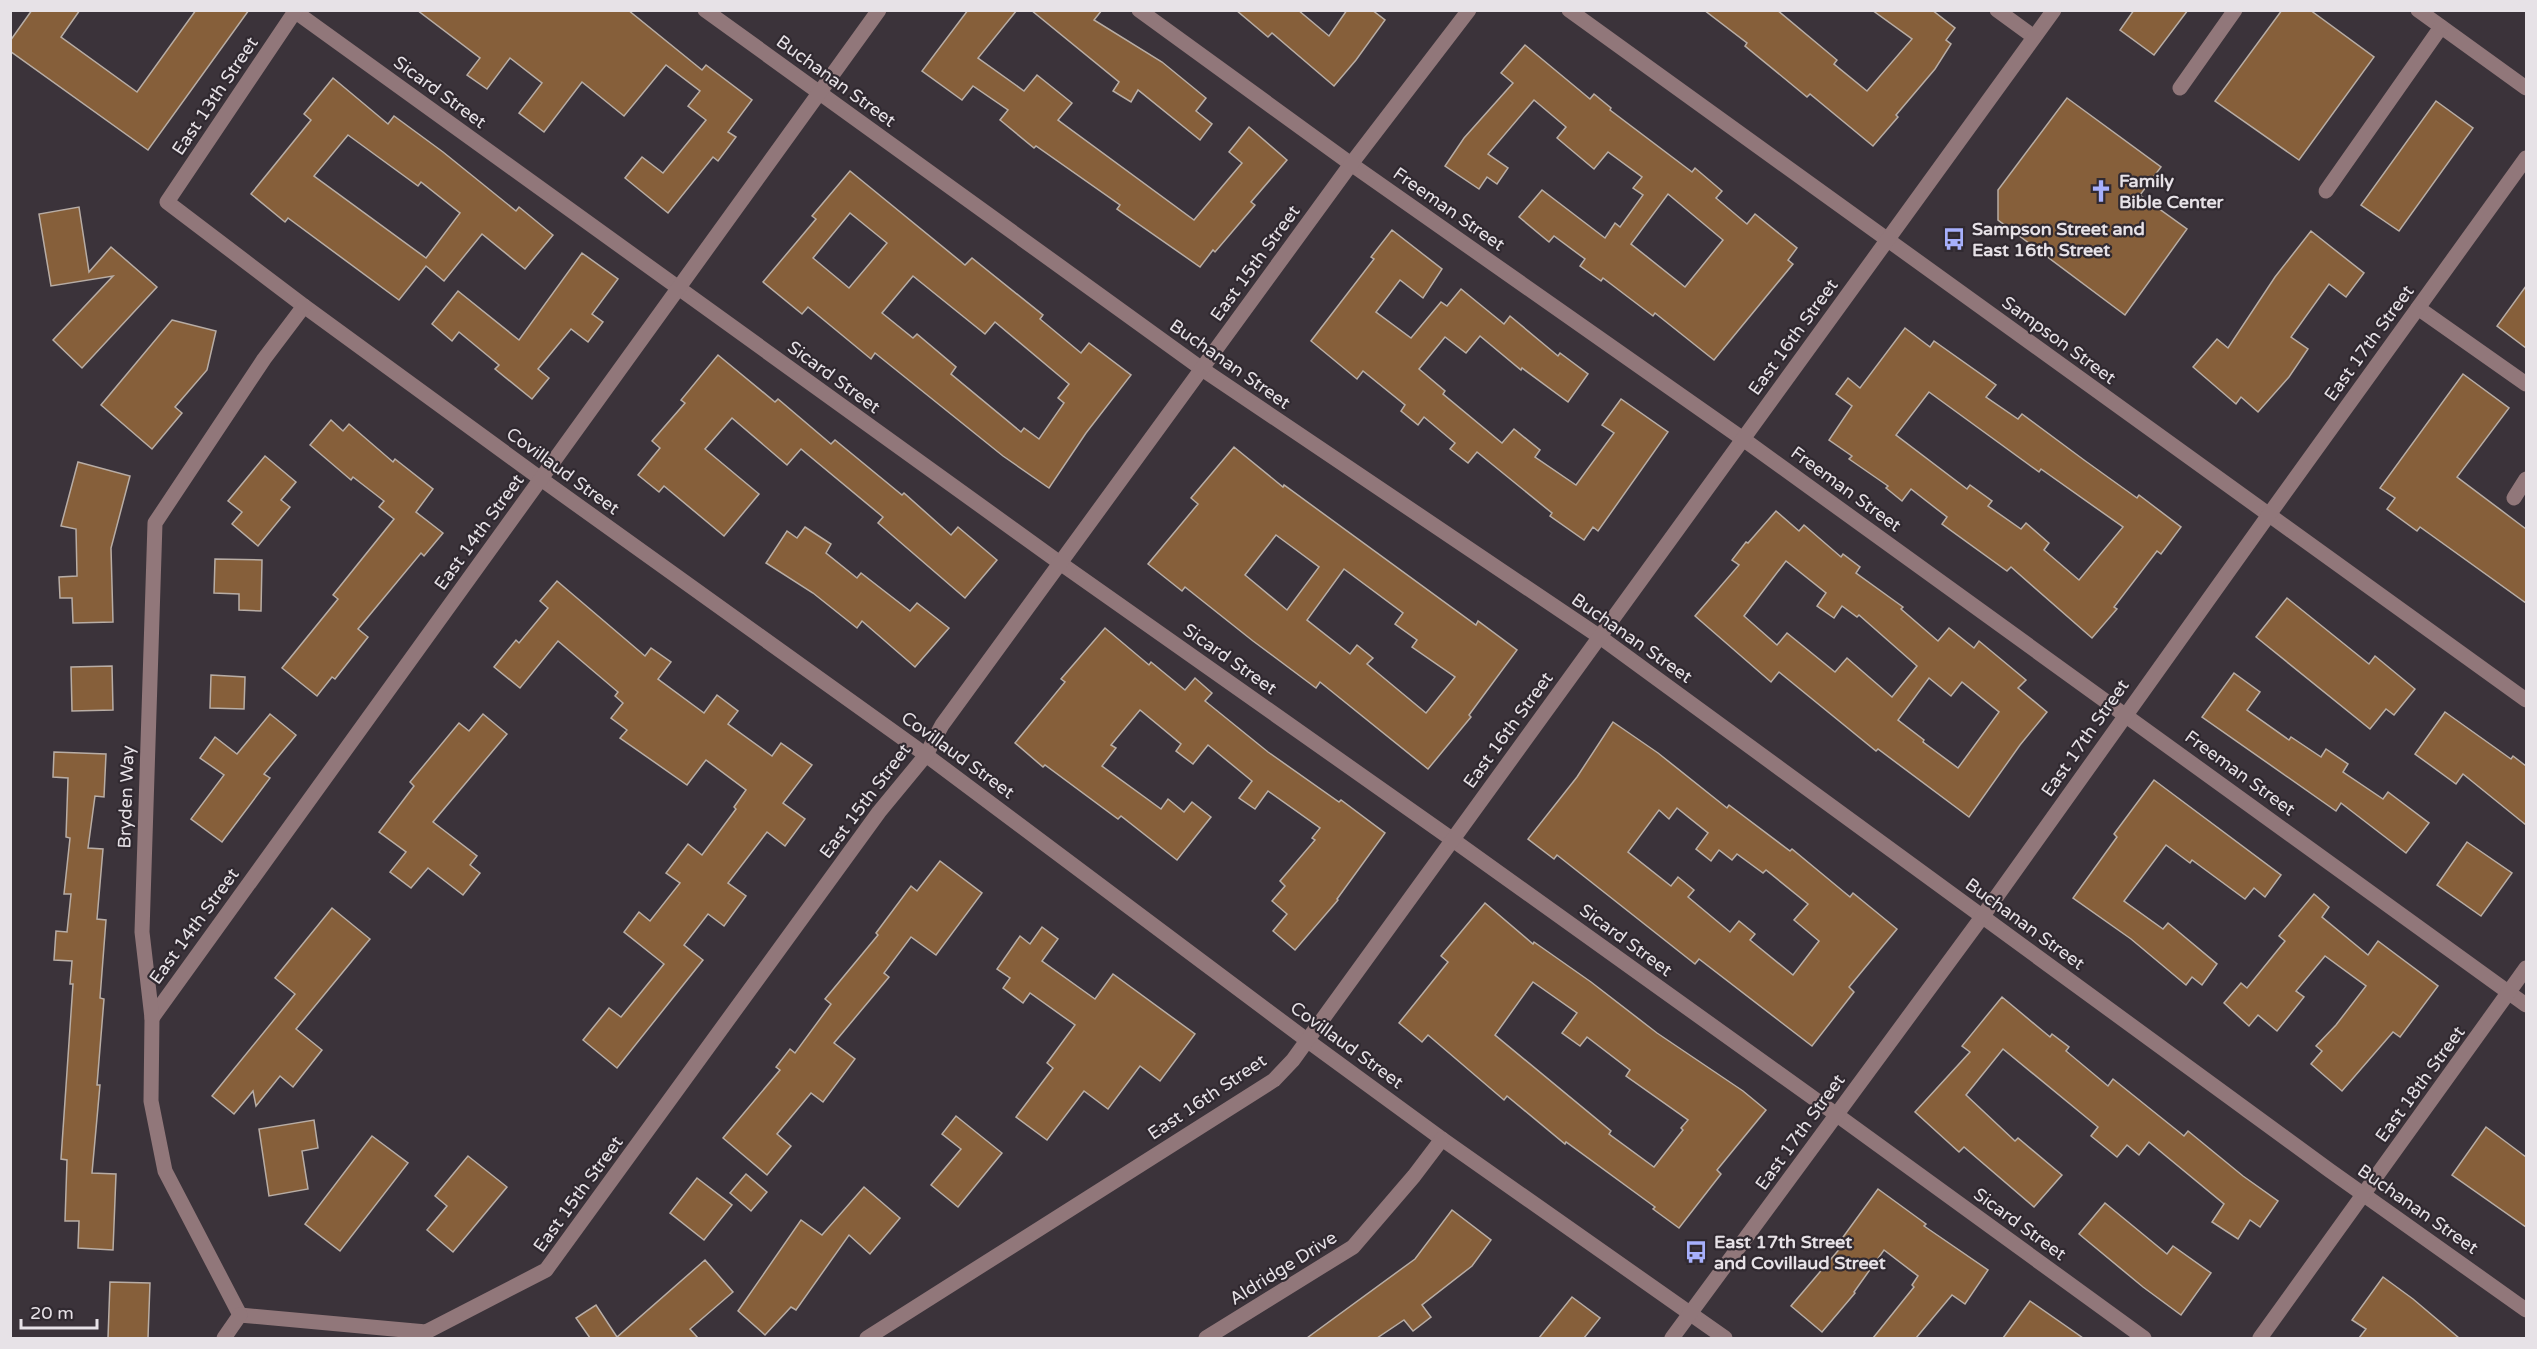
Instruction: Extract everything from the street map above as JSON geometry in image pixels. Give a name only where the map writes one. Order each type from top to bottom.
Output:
[{"type":"street","name":"Buchanan Street","points":[[705,10],[1202,369],[1600,637],[1982,917],[2526,1310]]},
{"type":"street","name":"East 14th Street","points":[[152,1018],[879,10]]},
{"type":"street","name":"Freeman Street","points":[[1139,10],[1352,164],[1743,439],[2526,1005]]},
{"type":"street","name":"East 15th Street","points":[[240,1315],[426,1332],[546,1270],[879,812],[926,755],[942,725],[1352,164],[1469,10]]},
{"type":"street","name":"Sampson Street","points":[[1569,10],[1889,238],[2268,516],[2526,700]]},
{"type":"street","points":[[1997,10],[2034,38]]},
{"type":"street","name":"East 16th Street","points":[[867,1338],[1274,1080],[1308,1041],[2054,10]]},
{"type":"street","points":[[2180,88],[2235,10]]},
{"type":"street","points":[[2418,10],[2526,88]]},
{"type":"street","name":"East 13th Street","points":[[167,202],[295,11]]},
{"type":"street","name":"Sicard Street","points":[[295,11],[678,290],[1453,840],[2144,1338]]},
{"type":"street","points":[[2326,190],[2441,27]]},
{"type":"street","name":"East 17th Street","points":[[1672,1338],[1982,917],[2526,159]]},
{"type":"street","name":"Covillaud Street","points":[[167,202],[304,306],[541,479],[926,755],[1442,1139],[1725,1338]]},
{"type":"street","name":"Bryden Way","points":[[240,1315],[165,1171],[151,1101],[152,1018],[142,932],[154,523],[264,359],[304,306]]},
{"type":"street","points":[[2418,308],[2526,384]]},
{"type":"street","points":[[2514,498],[2526,479]]},
{"type":"street","name":"East 18th Street","points":[[2260,1338],[2526,968]]},
{"type":"street","name":"Aldridge Drive","points":[[1206,1338],[1353,1247],[1414,1176],[1442,1139]]},
{"type":"street","points":[[224,1338],[240,1315]]},
{"type":"building","points":[[32,10],[80,10],[61,37],[137,92],[196,10],[249,10],[148,150],[10,51],[10,41]]},
{"type":"building","points":[[417,10],[628,10],[702,70],[706,65],[752,100],[728,132],[736,137],[718,161],[713,157],[668,213],[625,178],[642,157],[663,173],[706,120],[688,106],[700,91],[666,65],[624,116],[582,82],[544,132],[519,113],[542,83],[510,58],[487,89],[467,75],[480,58]]},
{"type":"building","points":[[968,10],[1017,10],[978,58],[1024,91],[1037,75],[1072,103],[1058,120],[1194,220],[1242,163],[1229,152],[1249,127],[1287,160],[1251,202],[1255,205],[1200,267],[1117,209],[1120,205],[1036,146],[1034,148],[1000,120],[1008,110],[973,86],[962,100],[922,71]]},
{"type":"building","points":[[1031,10],[1102,10],[1094,20],[1162,62],[1206,98],[1196,111],[1212,124],[1200,140],[1138,90],[1131,102],[1113,91],[1119,82]]},
{"type":"building","points":[[1236,10],[1298,10],[1329,36],[1347,10],[1372,10],[1385,20],[1334,86],[1272,33],[1268,37]]},
{"type":"building","points":[[1704,10],[1777,10],[1837,60],[1834,64],[1867,91],[1912,39],[1872,10],[1932,10],[1955,28],[1946,40],[1951,44],[1935,69],[1873,146],[1810,94],[1807,97],[1745,46],[1747,43]]},
{"type":"building","points":[[2134,10],[2188,10],[2154,55],[2120,30]]},
{"type":"building","points":[[2282,10],[2310,10],[2374,57],[2299,160],[2215,101]]},
{"type":"building","points":[[1525,45],[1590,99],[1594,94],[1611,108],[1610,110],[1692,172],[1695,168],[1722,191],[1716,198],[1747,224],[1755,214],[1797,248],[1788,260],[1793,264],[1714,360],[1655,313],[1653,316],[1603,278],[1601,281],[1580,266],[1585,259],[1554,236],[1549,242],[1519,217],[1542,190],[1605,238],[1615,223],[1620,227],[1643,195],[1633,188],[1642,177],[1608,152],[1594,169],[1557,138],[1566,127],[1534,100],[1488,154],[1508,168],[1497,184],[1487,177],[1479,189],[1445,166],[1464,138],[1513,83],[1501,73]],"holes":[[[1668,194],[1723,240],[1685,287],[1631,244]]]},
{"type":"building","points":[[333,78],[388,124],[394,116],[516,211],[519,207],[553,235],[525,269],[482,234],[444,281],[426,266],[399,300],[288,218],[285,222],[251,194],[311,120],[304,114]],"holes":[[[348,135],[418,186],[421,182],[460,213],[426,258],[314,176]]]},
{"type":"building","points":[[2067,98],[2161,167],[2140,195],[2187,229],[2125,315],[1998,220],[1998,190]]},
{"type":"building","points":[[2436,101],[2473,128],[2399,231],[2361,205]]},
{"type":"building","points":[[850,171],[965,265],[972,258],[1043,315],[1040,319],[1081,353],[1089,343],[1131,375],[1086,433],[1049,488],[1003,456],[875,353],[871,359],[808,307],[802,314],[763,282],[816,219],[812,216]],"holes":[[[850,213],[887,243],[849,288],[813,258]],[[913,276],[985,334],[995,322],[1069,384],[1058,398],[1064,403],[1039,439],[1024,428],[1021,432],[951,374],[956,367],[917,334],[913,338],[882,313]]]},
{"type":"building","points":[[79,207],[89,272],[111,247],[157,287],[82,368],[53,340],[113,276],[51,286],[39,214]]},
{"type":"building","points":[[1392,230],[1442,269],[1423,298],[1400,280],[1376,312],[1411,338],[1441,302],[1447,306],[1461,289],[1504,324],[1510,316],[1558,356],[1560,353],[1588,374],[1568,402],[1522,368],[1521,370],[1480,336],[1466,353],[1445,337],[1419,369],[1445,391],[1443,394],[1502,443],[1514,429],[1540,450],[1535,457],[1576,485],[1614,433],[1602,425],[1621,399],[1668,432],[1598,531],[1593,527],[1584,540],[1550,516],[1552,513],[1477,452],[1468,463],[1450,449],[1455,443],[1424,417],[1418,425],[1401,411],[1405,405],[1363,371],[1357,379],[1311,341],[1374,259],[1371,257]]},
{"type":"building","points":[[2311,231],[2364,273],[2346,297],[2329,284],[2291,337],[2308,349],[2289,377],[2258,412],[2241,397],[2236,404],[2193,367],[2217,339],[2228,348],[2275,277]]},
{"type":"building","points":[[582,253],[618,279],[592,314],[603,322],[588,342],[571,329],[538,369],[549,378],[532,399],[495,369],[499,365],[459,332],[452,341],[432,324],[458,291],[519,340]]},
{"type":"building","points":[[2526,286],[2526,348],[2497,326]]},
{"type":"building","points":[[172,320],[216,331],[207,370],[175,407],[182,413],[152,449],[101,405]]},
{"type":"building","points":[[1905,328],[1930,347],[1934,341],[1996,385],[1986,397],[2018,419],[2022,414],[2137,498],[2139,495],[2181,527],[2161,554],[2157,551],[2114,607],[2117,609],[2092,638],[2011,567],[2007,571],[1942,524],[1947,517],[1911,489],[1902,501],[1886,488],[1888,486],[1849,459],[1852,456],[1829,440],[1852,406],[1836,394],[1848,378],[1860,388]],"holes":[[[1929,392],[2039,472],[2041,469],[2123,527],[2079,580],[2044,550],[2049,543],[2026,523],[2021,529],[1988,506],[1992,501],[1970,485],[1967,489],[1896,435]]]},
{"type":"building","points":[[718,355],[775,402],[778,399],[831,444],[835,440],[902,495],[904,493],[951,535],[958,527],[997,560],[965,598],[878,523],[883,517],[801,449],[787,465],[732,418],[705,449],[759,494],[724,536],[664,486],[659,492],[638,475],[660,448],[652,441],[685,403],[681,400]]},
{"type":"building","points":[[2463,374],[2509,408],[2457,477],[2526,529],[2526,603],[2420,527],[2417,531],[2387,509],[2395,498],[2380,488]]},
{"type":"building","points":[[331,420],[343,431],[349,424],[393,462],[395,459],[433,489],[416,512],[443,533],[424,556],[421,553],[358,629],[368,637],[335,679],[332,677],[317,696],[282,668],[338,599],[333,595],[394,519],[379,507],[384,501],[353,477],[351,480],[310,445]]},
{"type":"building","points":[[1234,447],[1283,487],[1284,485],[1476,625],[1478,621],[1517,650],[1469,715],[1471,717],[1428,769],[1320,682],[1316,688],[1185,587],[1182,591],[1148,564],[1198,504],[1191,498]],"holes":[[[1276,535],[1319,567],[1287,610],[1245,575]],[[1344,569],[1403,613],[1395,624],[1417,640],[1412,647],[1455,677],[1426,713],[1367,664],[1373,658],[1357,645],[1350,654],[1307,620]]]},
{"type":"building","points":[[265,456],[296,482],[281,500],[290,507],[258,546],[232,524],[242,512],[228,501]]},
{"type":"building","points":[[78,462],[130,476],[111,548],[113,622],[73,623],[72,598],[60,598],[59,577],[77,576],[76,529],[61,526]]},
{"type":"building","points":[[1776,511],[1799,531],[1804,525],[1841,557],[1843,554],[1860,567],[1856,573],[1903,607],[1901,609],[1938,641],[1949,628],[1974,648],[1979,641],[2026,680],[2018,688],[2047,712],[2020,745],[1969,817],[1878,749],[1876,751],[1779,672],[1771,682],[1695,616],[1739,565],[1732,560],[1746,542],[1748,543]],"holes":[[[1786,561],[1826,593],[1817,606],[1834,618],[1842,606],[1857,617],[1859,615],[1917,666],[1892,697],[1847,658],[1835,672],[1787,633],[1777,645],[1744,616]],[[1929,678],[1951,696],[1962,682],[1999,712],[1958,768],[1898,720]]]},
{"type":"building","points":[[805,527],[831,544],[826,553],[857,578],[861,573],[910,611],[917,603],[949,628],[915,667],[862,621],[857,628],[813,593],[766,563],[787,531],[797,538]]},
{"type":"building","points":[[215,559],[262,560],[261,611],[239,610],[239,594],[214,593]]},
{"type":"building","points":[[557,581],[645,656],[651,648],[671,662],[658,679],[704,713],[717,695],[738,711],[728,724],[772,756],[781,743],[812,765],[783,803],[805,819],[785,846],[767,832],[728,883],[746,896],[724,926],[708,914],[684,945],[703,960],[617,1068],[583,1040],[609,1008],[621,1017],[664,964],[624,932],[639,912],[650,921],[680,883],[666,873],[688,844],[702,855],[736,809],[734,807],[746,790],[706,760],[687,785],[620,738],[627,730],[611,718],[623,703],[615,696],[618,692],[558,641],[520,688],[494,667],[516,640],[519,643],[548,608],[540,601]]},
{"type":"building","points":[[2287,598],[2369,664],[2375,656],[2415,689],[2394,715],[2386,709],[2370,729],[2256,637]]},
{"type":"building","points":[[1105,628],[1149,665],[1151,662],[1185,690],[1195,678],[1212,693],[1205,701],[1268,752],[1339,802],[1341,800],[1385,833],[1338,900],[1295,950],[1273,931],[1287,914],[1272,901],[1285,886],[1280,881],[1315,840],[1312,838],[1320,828],[1268,791],[1255,809],[1239,798],[1252,781],[1208,745],[1193,764],[1176,751],[1181,744],[1140,710],[1111,745],[1116,748],[1102,766],[1161,809],[1168,799],[1184,812],[1192,802],[1211,817],[1177,860],[1121,816],[1118,819],[1045,765],[1043,767],[1015,743],[1065,682],[1061,679]]},
{"type":"building","points":[[112,666],[113,710],[72,711],[71,667]]},
{"type":"building","points":[[2234,673],[2260,692],[2247,710],[2289,740],[2291,737],[2321,757],[2326,749],[2348,764],[2343,772],[2383,799],[2388,792],[2429,823],[2406,853],[2341,803],[2336,811],[2202,717]]},
{"type":"building","points":[[211,675],[245,677],[244,709],[210,708]]},
{"type":"building","points":[[2445,712],[2511,759],[2513,756],[2526,766],[2526,825],[2463,774],[2456,784],[2415,754]]},
{"type":"building","points":[[270,714],[296,735],[264,774],[270,778],[222,842],[191,819],[224,775],[200,758],[215,737],[237,754]]},
{"type":"building","points":[[483,714],[507,734],[433,822],[477,856],[470,865],[480,873],[463,895],[428,868],[411,888],[390,872],[406,852],[379,832],[414,786],[410,782],[459,723],[469,731]]},
{"type":"building","points":[[1613,722],[1658,753],[1727,808],[1729,805],[1790,851],[1792,849],[1850,897],[1853,893],[1897,929],[1849,987],[1854,992],[1812,1046],[1699,959],[1695,964],[1557,855],[1554,859],[1528,839],[1577,777]],"holes":[[[1677,808],[1708,833],[1696,849],[1711,861],[1719,850],[1732,860],[1737,854],[1763,873],[1766,870],[1808,904],[1794,920],[1819,941],[1793,975],[1750,940],[1755,934],[1739,921],[1730,932],[1688,897],[1694,890],[1678,877],[1671,886],[1628,852],[1659,810],[1669,819]]]},
{"type":"building","points":[[54,752],[106,754],[104,797],[95,796],[88,848],[103,849],[97,919],[106,920],[100,998],[104,999],[97,1085],[100,1085],[92,1173],[116,1174],[113,1250],[78,1248],[79,1221],[65,1221],[67,1160],[61,1159],[73,984],[70,984],[72,961],[54,960],[56,931],[67,932],[71,894],[64,894],[70,838],[66,837],[68,778],[53,777]]},
{"type":"building","points":[[2154,780],[2281,875],[2265,897],[2254,888],[2245,899],[2192,860],[2190,863],[2166,845],[2124,901],[2163,929],[2168,923],[2217,964],[2202,985],[2192,977],[2186,985],[2131,939],[2073,898],[2117,837],[2114,834]]},
{"type":"building","points":[[2467,842],[2512,873],[2481,916],[2437,885]]},
{"type":"building","points":[[940,861],[982,893],[936,955],[911,937],[884,973],[889,977],[834,1043],[855,1059],[823,1102],[811,1093],[777,1134],[791,1146],[767,1175],[723,1138],[780,1070],[776,1067],[790,1049],[795,1053],[831,1004],[825,999],[878,935],[876,933],[911,886],[917,891]]},
{"type":"building","points":[[2314,894],[2329,907],[2322,917],[2368,955],[2378,941],[2438,986],[2400,1037],[2393,1032],[2342,1091],[2311,1064],[2322,1051],[2316,1046],[2336,1025],[2366,986],[2325,956],[2296,991],[2304,997],[2277,1031],[2258,1015],[2249,1026],[2224,1003],[2241,983],[2247,988],[2285,941],[2279,936]]},
{"type":"building","points":[[1485,903],[1533,944],[1534,942],[1591,982],[1657,1033],[1743,1091],[1766,1110],[1717,1170],[1721,1174],[1679,1228],[1653,1209],[1655,1207],[1566,1142],[1565,1144],[1507,1096],[1504,1100],[1428,1035],[1422,1042],[1399,1023],[1448,962],[1441,956]],"holes":[[[1533,982],[1577,1013],[1562,1033],[1580,1046],[1587,1037],[1630,1070],[1626,1076],[1688,1120],[1681,1128],[1683,1130],[1654,1167],[1609,1134],[1611,1131],[1495,1035]]]},
{"type":"building","points":[[332,908],[370,939],[296,1029],[322,1050],[293,1087],[280,1076],[256,1106],[253,1091],[234,1114],[212,1096],[295,994],[275,978]]},
{"type":"building","points":[[1042,927],[1058,939],[1042,961],[1095,999],[1113,974],[1195,1034],[1160,1081],[1140,1066],[1108,1109],[1084,1091],[1047,1140],[1016,1117],[1053,1068],[1047,1063],[1075,1025],[1030,993],[1023,1003],[1003,988],[1010,978],[997,969],[1020,936],[1030,944]]},
{"type":"building","points":[[2002,997],[2050,1037],[2052,1034],[2069,1047],[2066,1051],[2108,1086],[2113,1079],[2184,1136],[2188,1131],[2278,1201],[2260,1227],[2250,1220],[2238,1239],[2212,1222],[2224,1204],[2149,1142],[2139,1155],[2127,1145],[2117,1157],[2091,1136],[2098,1127],[2003,1049],[1966,1095],[2015,1141],[2018,1138],[2062,1175],[2034,1207],[1964,1147],[1959,1152],[1915,1112],[1970,1052],[1962,1046]]},
{"type":"building","points":[[956,1116],[1002,1153],[958,1207],[931,1185],[961,1149],[942,1134]]},
{"type":"building","points":[[314,1120],[318,1148],[302,1151],[308,1189],[269,1196],[259,1129]]},
{"type":"building","points":[[2486,1127],[2526,1157],[2526,1227],[2452,1175]]},
{"type":"building","points":[[372,1136],[408,1163],[340,1251],[305,1224]]},
{"type":"building","points":[[468,1156],[507,1187],[453,1252],[427,1230],[447,1206],[435,1196]]},
{"type":"building","points":[[746,1174],[767,1192],[751,1211],[730,1193]]},
{"type":"building","points":[[697,1178],[732,1205],[704,1240],[670,1213]]},
{"type":"building","points":[[864,1187],[900,1218],[870,1254],[849,1235],[796,1310],[791,1307],[765,1335],[738,1311],[801,1220],[822,1235]]},
{"type":"building","points":[[1878,1189],[1926,1224],[1924,1226],[1988,1270],[1965,1304],[1952,1295],[1916,1338],[1873,1338],[1914,1287],[1912,1285],[1918,1276],[1884,1250],[1855,1293],[1822,1332],[1791,1306],[1842,1246],[1838,1244]]},
{"type":"building","points":[[2105,1203],[2167,1254],[2173,1246],[2211,1273],[2181,1315],[2079,1234]]},
{"type":"building","points":[[1452,1210],[1491,1240],[1472,1266],[1422,1305],[1431,1317],[1413,1331],[1404,1320],[1377,1338],[1307,1338],[1415,1259]]},
{"type":"building","points":[[705,1260],[733,1292],[690,1329],[698,1338],[590,1338],[576,1318],[596,1305],[617,1337]]},
{"type":"building","points":[[2383,1277],[2459,1338],[2359,1338],[2366,1329],[2352,1320]]},
{"type":"building","points":[[110,1282],[150,1283],[148,1338],[108,1338]]},
{"type":"building","points":[[1572,1297],[1600,1318],[1584,1338],[1539,1338]]},
{"type":"building","points":[[2030,1301],[2083,1338],[2003,1338]]},
{"type":"place","name":"Family Bible Center","points":[[2101,191]]},
{"type":"place","name":"Sampson Street and East 16th Street","points":[[1954,239]]},
{"type":"place","name":"East 17th Street and Covillaud Street","points":[[1696,1252]]}]
